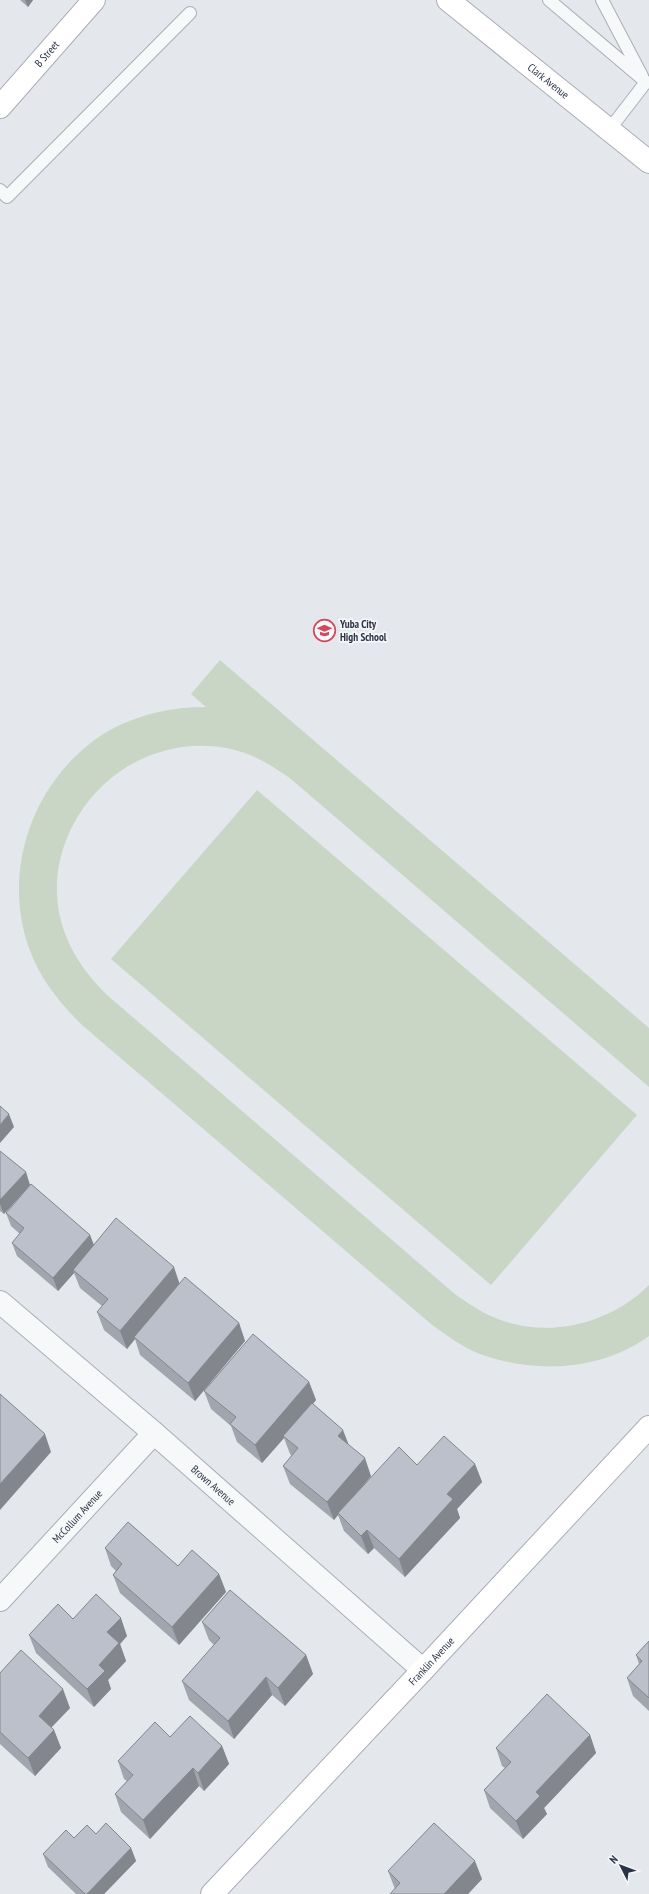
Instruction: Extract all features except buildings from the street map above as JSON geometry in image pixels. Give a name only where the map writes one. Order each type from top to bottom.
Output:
[{"type":"street","name":"B Street","points":[[0,107],[94,0]]},
{"type":"street","name":"Clark Avenue","points":[[448,0],[649,162]]},
{"type":"street","name":"Brown Avenue","points":[[0,1302],[154,1433],[423,1670]]},
{"type":"street","name":"Franklin Avenue","points":[[212,1894],[649,1427]]},
{"type":"street","name":"McCollum Avenue","points":[[0,1600],[154,1433]]},
{"type":"lane","points":[[549,0],[646,82]]},
{"type":"lane","points":[[602,0],[646,82]]},
{"type":"lane","points":[[0,190],[7,197],[190,13]]},
{"type":"lane","points":[[609,130],[646,82]]},
{"type":"green space","points":[[220,660],[649,1028],[649,1087],[291,779],[261,760],[240,751],[218,747],[196,746],[174,748],[164,751],[136,762],[112,778],[91,798],[74,822],[63,849],[57,877],[58,907],[66,936],[78,960],[88,974],[107,995],[456,1295],[478,1310],[513,1324],[555,1328],[576,1325],[596,1319],[615,1310],[633,1299],[649,1285],[649,1336],[630,1348],[589,1362],[567,1366],[523,1365],[480,1354],[454,1340],[431,1324],[82,1025],[58,999],[39,970],[29,948],[21,917],[19,886],[22,855],[31,825],[44,797],[62,771],[84,748],[110,730],[121,724],[156,712],[181,708],[206,707],[191,694]]},
{"type":"green space","points":[[257,790],[637,1115],[491,1285],[111,959]]},
{"type":"place","name":"Yuba City High School","points":[[324,630]]}]
